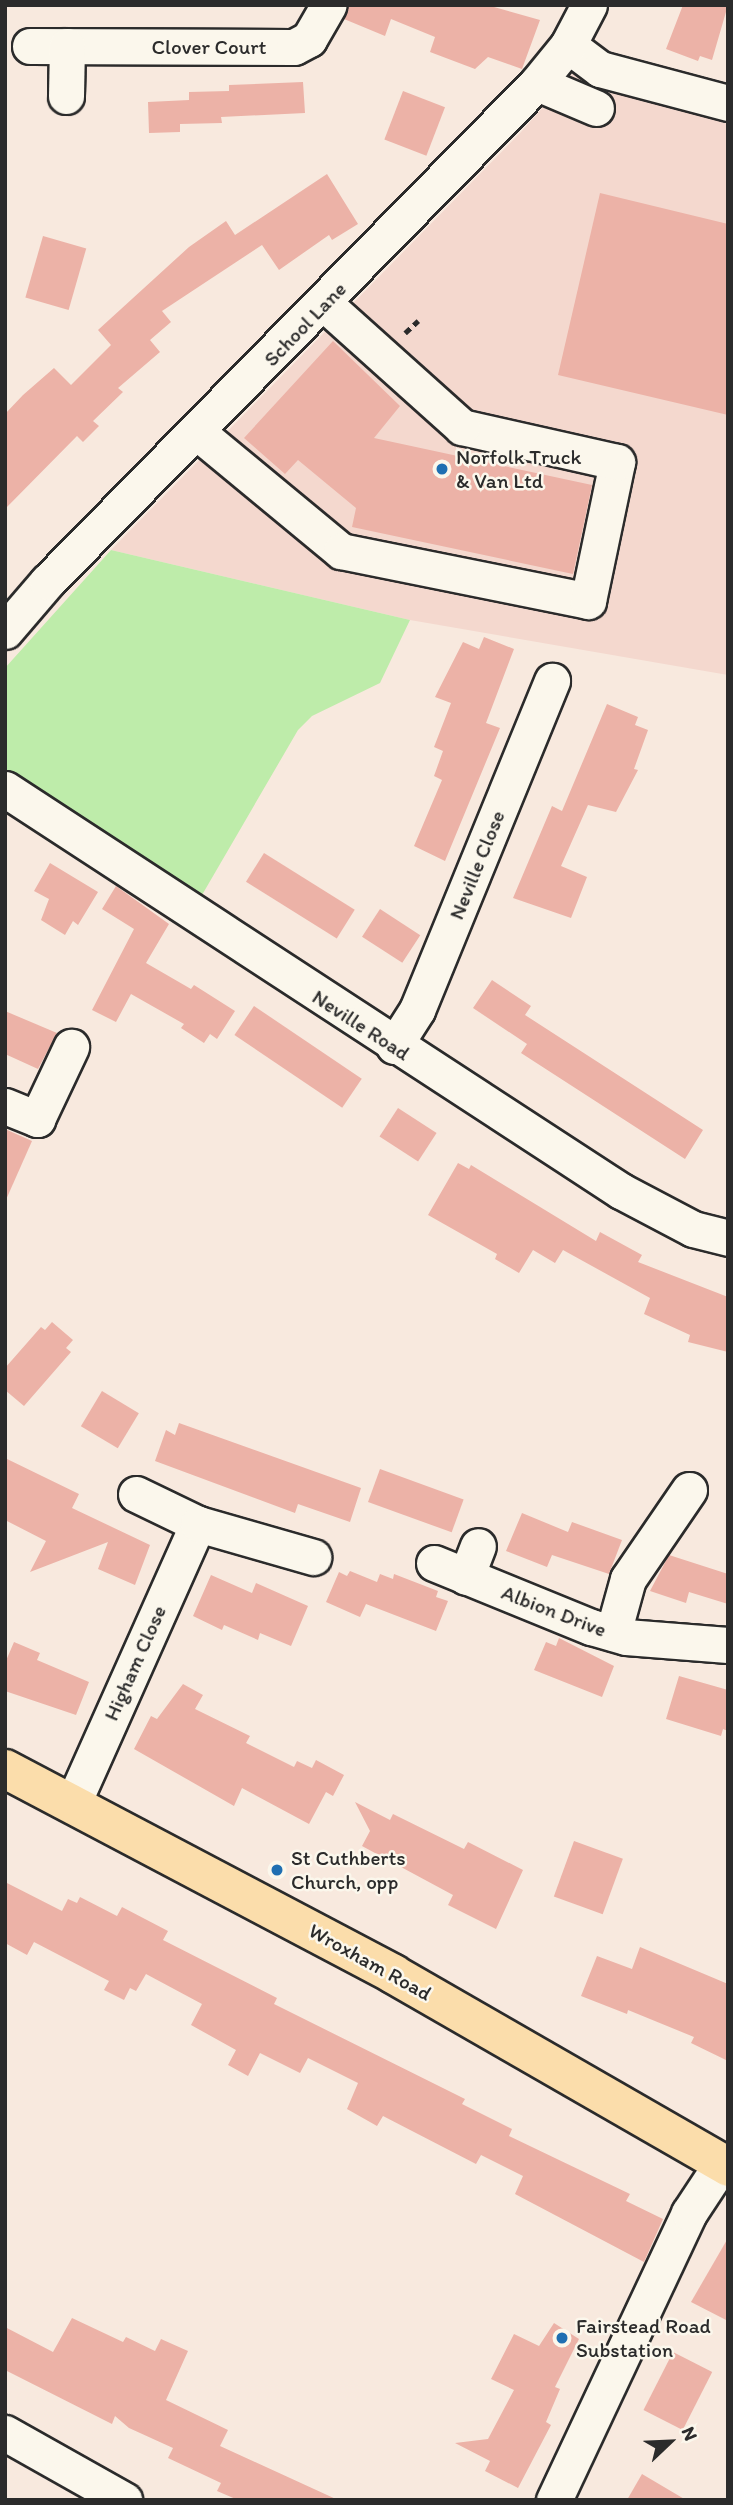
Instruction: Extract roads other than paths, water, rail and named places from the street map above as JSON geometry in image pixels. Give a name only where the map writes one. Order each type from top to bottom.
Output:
[{"type":"main road","name":"Wroxham Road","points":[[5,1769],[393,1974],[725,2165]]},
{"type":"street","name":"Clover Court","points":[[30,46],[294,47],[309,39],[329,5]]},
{"type":"street","name":"School Lane","points":[[5,631],[56,573],[326,304],[537,83],[568,45],[589,5]]},
{"type":"street","points":[[568,45],[600,69],[728,103]]},
{"type":"street","points":[[66,96],[67,46]]},
{"type":"street","points":[[537,83],[596,108]]},
{"type":"street","points":[[197,432],[341,551],[588,601],[617,462],[463,427],[326,304]]},
{"type":"street","name":"Neville Close","points":[[394,1046],[417,1010],[552,681]]},
{"type":"street","name":"Neville Road","points":[[5,789],[394,1046],[652,1209],[694,1229],[728,1238]]},
{"type":"street","points":[[5,1106],[37,1119],[71,1047]]},
{"type":"street","points":[[613,1633],[628,1579],[689,1490]]},
{"type":"street","points":[[136,1494],[198,1524],[313,1557]]},
{"type":"street","name":"Higham Close","points":[[73,1803],[198,1524]]},
{"type":"street","name":"Albion Drive","points":[[433,1563],[472,1561],[613,1633],[728,1645]]},
{"type":"street","points":[[554,2500],[689,2213],[725,2165]]},
{"type":"street","points":[[5,2433],[124,2500]]},
{"type":"place","name":"Norfolk Truck & Van Ltd","points":[[442,469]]},
{"type":"place","name":"St Cuthberts Church, opp","points":[[277,1870]]},
{"type":"place","name":"Fairstead Road Substation","points":[[562,2338]]}]
